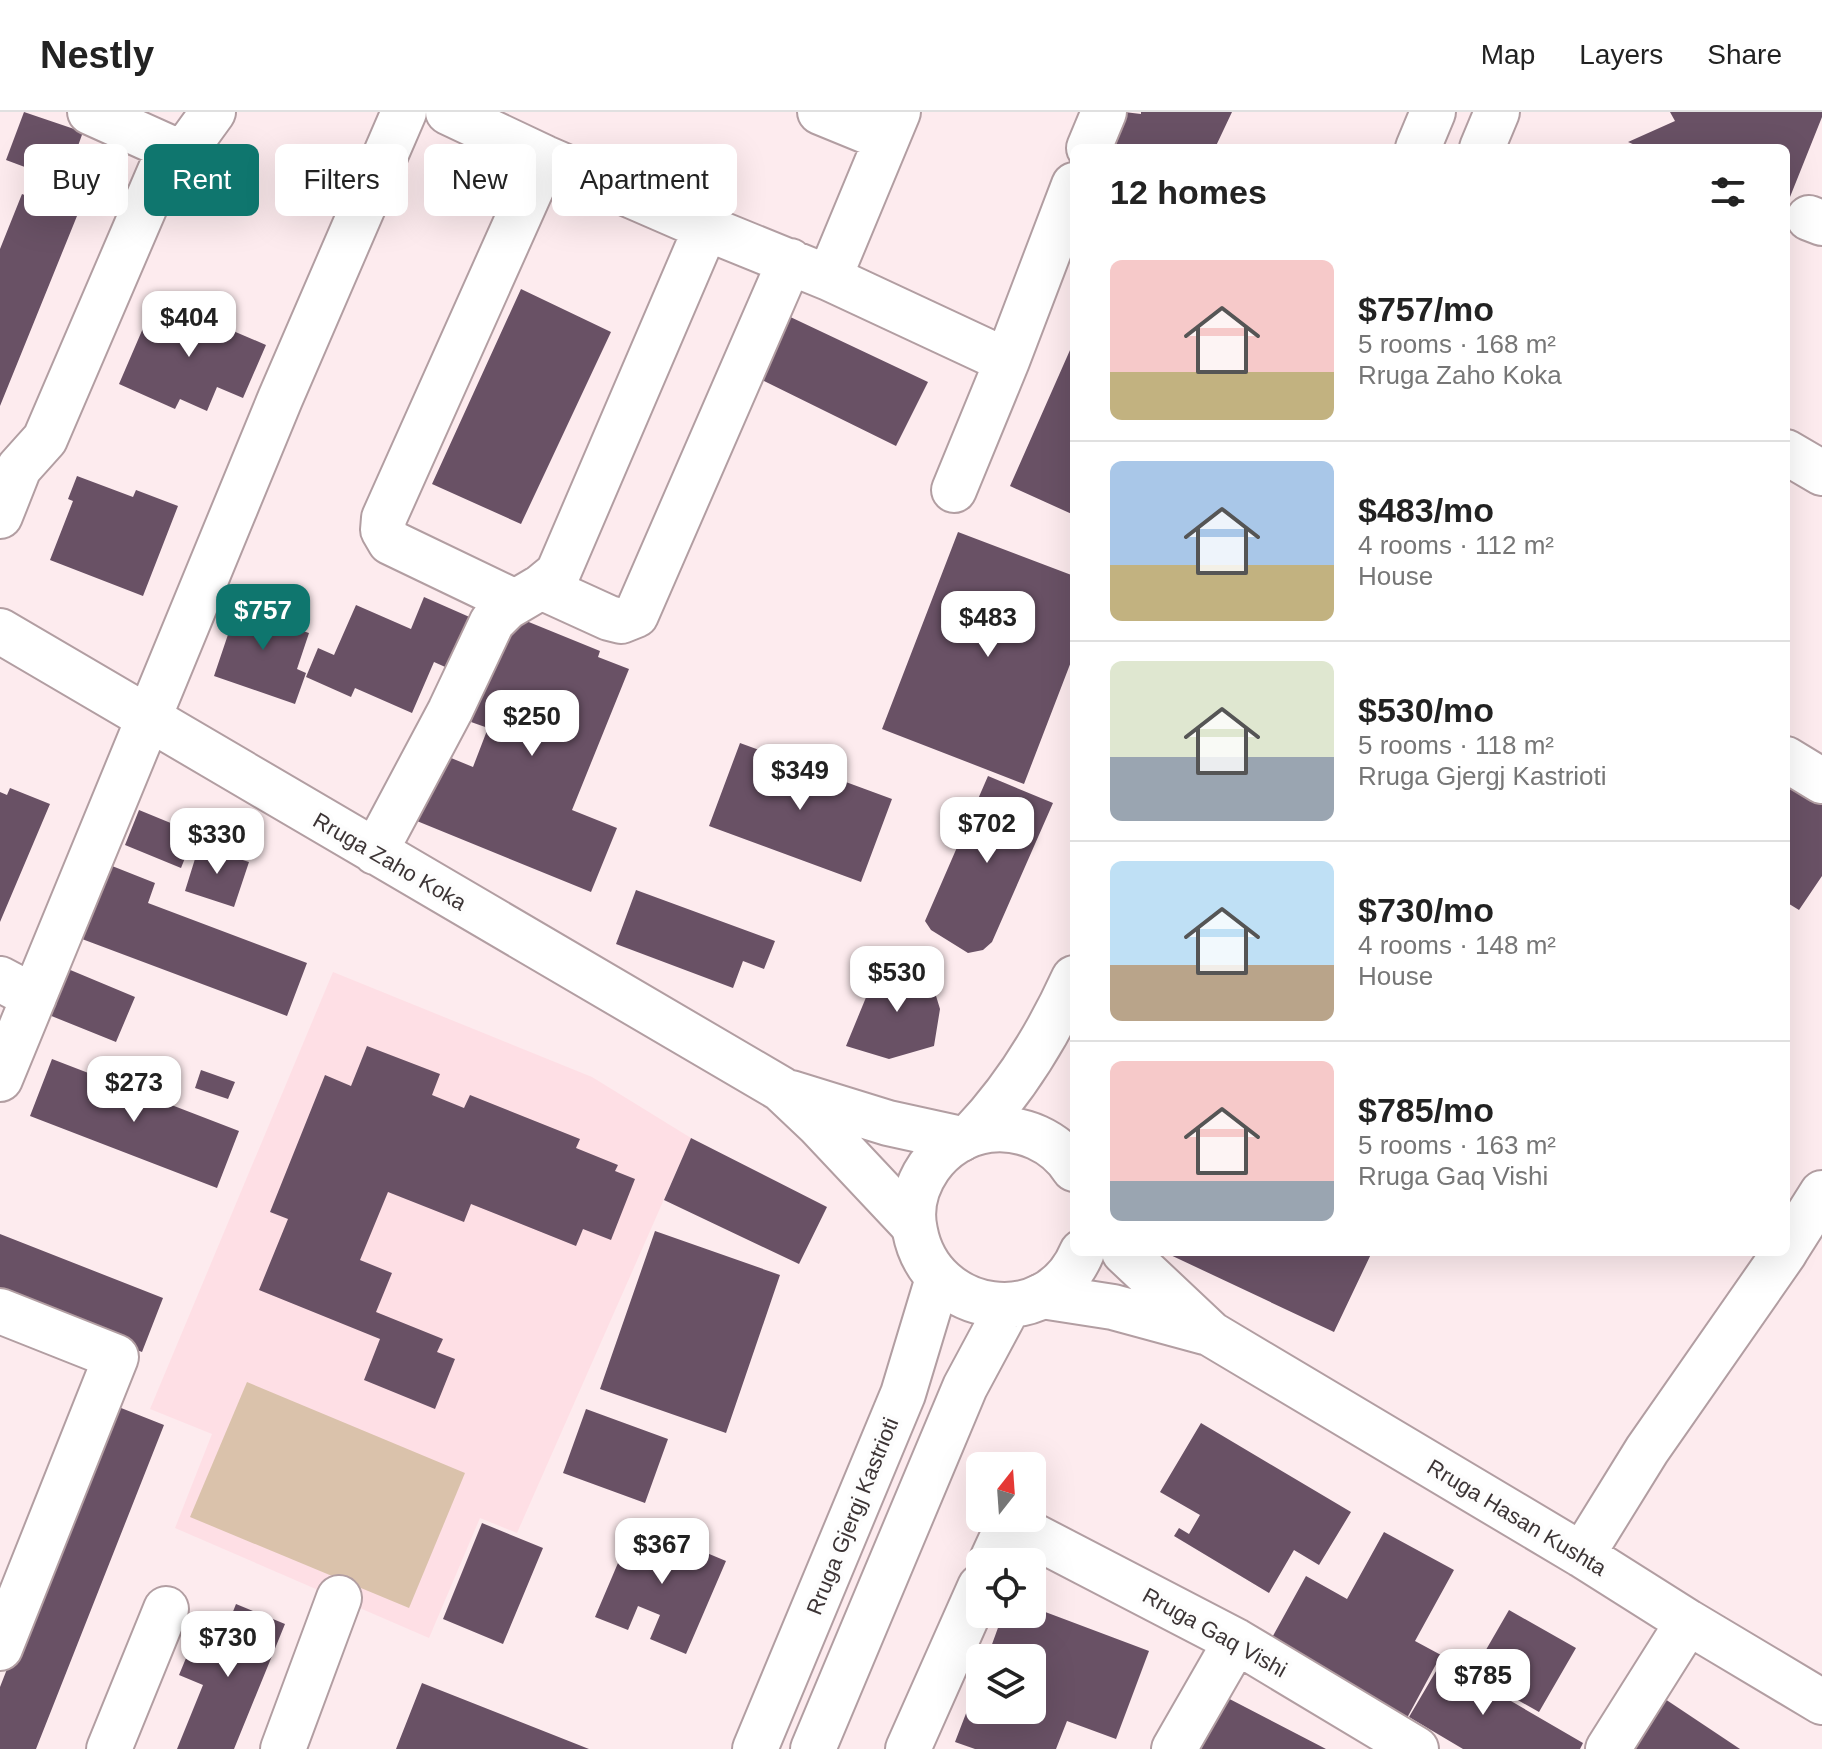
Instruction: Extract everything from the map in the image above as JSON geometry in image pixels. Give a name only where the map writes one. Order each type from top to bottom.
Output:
[{"type":"street","points":[[90,112],[161,144]]},
{"type":"street","points":[[190,144],[213,112]]},
{"type":"street","points":[[0,1079],[17,988],[149,720],[280,399],[404,112]]},
{"type":"street","points":[[448,112],[545,158],[809,270],[1007,361]]},
{"type":"street","points":[[545,158],[384,518],[383,530],[390,542],[528,594],[621,621],[636,615],[809,270],[892,126],[820,112]]},
{"type":"street","points":[[1091,144],[1104,112]]},
{"type":"street","points":[[1420,144],[1433,112]]},
{"type":"street","points":[[1484,144],[1497,112]]},
{"type":"street","points":[[954,490],[1070,196]]},
{"type":"street","points":[[0,516],[19,468],[45,439],[144,209]]},
{"type":"street","points":[[375,852],[450,711],[492,622],[558,573],[706,228]]},
{"type":"street","points":[[1790,454],[1822,473]]},
{"type":"street","name":"Rruga Zaho Koka","points":[[0,631],[781,1089]]},
{"type":"street","points":[[1790,761],[1822,781]]},
{"type":"street","points":[[966,1137],[994,1111],[1030,1060],[1070,987]]},
{"type":"street","points":[[781,1089],[888,1123],[966,1137]]},
{"type":"street","points":[[781,1089],[913,1225]]},
{"type":"street","points":[[1070,1165],[1042,1139],[1007,1130],[989,1130],[966,1137],[946,1148],[924,1174],[913,1208],[917,1244],[925,1263],[950,1289],[977,1302],[993,1305],[1025,1300],[1113,1307],[1211,1334]]},
{"type":"street","points":[[1790,1243],[1822,1193]]},
{"type":"street","points":[[813,1749],[965,1387],[1025,1300],[1056,1287],[1069,1275],[1080,1256]]},
{"type":"street","points":[[1128,1256],[1211,1334]]},
{"type":"street","points":[[1582,1555],[1647,1450],[1782,1256]]},
{"type":"street","name":"Rruga Gjergj Kastrioti","points":[[755,1749],[903,1394],[938,1278]]},
{"type":"street","points":[[0,1311],[116,1357],[0,1648]]},
{"type":"street","name":"Rruga Hasan Kushta","points":[[1211,1334],[1822,1702]]},
{"type":"street","name":"Rruga Gaq Vishi","points":[[1000,1543],[1236,1641],[1416,1749]]},
{"type":"street","points":[[283,1749],[339,1598]]},
{"type":"street","points":[[109,1749],[166,1609]]},
{"type":"street","points":[[908,1749],[966,1618]]},
{"type":"street","points":[[1608,1749],[1688,1622]]},
{"type":"street","points":[[1174,1749],[1236,1641]]},
{"type":"shaded area","points":[[333,972],[592,1077],[691,1138],[517,1533],[480,1518],[429,1638],[175,1528],[212,1434],[150,1409]]},
{"type":"shaded area","points":[[247,1382],[465,1473],[409,1608],[190,1517]]},
{"type":"building","points":[[24,112],[83,132],[79,144],[24,144],[24,167],[6,160]]},
{"type":"building","points":[[1124,112],[1232,112],[1217,144],[1110,144]]},
{"type":"building","points":[[1670,112],[1822,112],[1790,197],[1790,144],[1628,142],[1675,121]]},
{"type":"building","points":[[22,194],[24,216],[77,216],[0,406],[0,249]]},
{"type":"building","points":[[521,289],[611,332],[521,524],[432,484]]},
{"type":"building","points":[[156,298],[266,345],[243,398],[217,387],[207,411],[180,399],[175,409],[119,384]]},
{"type":"building","points":[[784,314],[928,382],[896,446],[756,377]]},
{"type":"building","points":[[1070,350],[1070,513],[1010,486]]},
{"type":"building","points":[[77,476],[133,497],[136,490],[178,506],[143,596],[50,560],[73,501],[68,499]]},
{"type":"building","points":[[958,532],[1070,574],[1070,664],[1024,784],[882,729]]},
{"type":"building","points":[[242,593],[275,604],[269,620],[309,633],[297,669],[306,673],[295,704],[214,676]]},
{"type":"building","points":[[424,597],[474,619],[452,670],[434,662],[412,713],[355,688],[351,697],[306,677],[318,648],[334,655],[356,605],[411,629]]},
{"type":"building","points":[[514,616],[600,651],[598,657],[629,669],[572,810],[617,828],[591,892],[412,819],[439,753],[473,767],[488,728],[471,722]]},
{"type":"building","points":[[740,743],[892,799],[861,882],[709,826]]},
{"type":"building","points":[[1790,771],[1822,791],[1822,876],[1799,910],[1790,904]]},
{"type":"building","points":[[988,776],[1053,803],[992,942],[983,950],[968,953],[931,930],[925,921]]},
{"type":"building","points":[[10,788],[50,804],[0,922],[0,792],[7,795]]},
{"type":"building","points":[[139,810],[195,833],[181,868],[125,845]]},
{"type":"building","points":[[199,846],[249,862],[234,907],[185,891]]},
{"type":"building","points":[[102,862],[155,883],[148,903],[307,963],[287,1016],[74,936]]},
{"type":"building","points":[[636,890],[775,941],[764,969],[743,961],[733,988],[616,944]]},
{"type":"building","points":[[881,961],[930,976],[940,1009],[934,1046],[889,1059],[846,1046]]},
{"type":"building","points":[[68,969],[135,997],[116,1042],[49,1015]]},
{"type":"building","points":[[367,1046],[440,1074],[432,1095],[464,1108],[470,1095],[580,1139],[576,1148],[618,1165],[615,1171],[635,1179],[611,1240],[583,1229],[576,1246],[471,1204],[464,1222],[388,1192],[360,1260],[392,1273],[376,1312],[443,1339],[437,1352],[455,1359],[435,1409],[364,1380],[380,1339],[259,1290],[288,1219],[270,1212],[325,1075],[351,1086]]},
{"type":"building","points":[[52,1059],[239,1131],[217,1188],[30,1116]]},
{"type":"building","points":[[201,1070],[235,1082],[228,1099],[195,1088]]},
{"type":"building","points":[[691,1138],[827,1207],[799,1264],[664,1200]]},
{"type":"building","points":[[655,1231],[780,1275],[726,1433],[600,1389]]},
{"type":"building","points":[[0,1234],[163,1298],[142,1352],[0,1297]]},
{"type":"building","points":[[1172,1256],[1370,1256],[1334,1332]]},
{"type":"building","points":[[111,1404],[164,1425],[36,1749],[0,1749],[0,1687]]},
{"type":"building","points":[[586,1409],[668,1439],[645,1503],[563,1473]]},
{"type":"building","points":[[1201,1423],[1351,1512],[1319,1565],[1294,1550],[1269,1593],[1174,1536],[1179,1528],[1189,1534],[1200,1515],[1160,1492]]},
{"type":"building","points":[[482,1523],[543,1548],[503,1644],[443,1619]]},
{"type":"building","points":[[635,1523],[726,1561],[686,1654],[650,1639],[660,1615],[638,1606],[628,1630],[595,1617]]},
{"type":"building","points":[[1384,1532],[1454,1570],[1415,1641],[1441,1655],[1407,1718],[1269,1643],[1306,1576],[1347,1599]]},
{"type":"building","points":[[236,1604],[285,1624],[234,1749],[177,1749],[203,1685],[179,1675],[196,1634],[220,1644]]},
{"type":"building","points":[[1509,1610],[1576,1648],[1539,1712],[1472,1674]]},
{"type":"building","points":[[1046,1612],[1149,1651],[1116,1739],[1067,1721],[1056,1749],[975,1749],[955,1742],[966,1713],[966,1724],[1046,1724],[1046,1644],[992,1644],[998,1628],[1046,1628]]},
{"type":"building","points":[[1442,1661],[1583,1743],[1580,1749],[1463,1749],[1409,1717]]},
{"type":"building","points":[[422,1683],[589,1749],[396,1749]]},
{"type":"building","points":[[1218,1693],[1326,1749],[1189,1749]]},
{"type":"building","points":[[1665,1699],[1740,1749],[1632,1749]]}]
